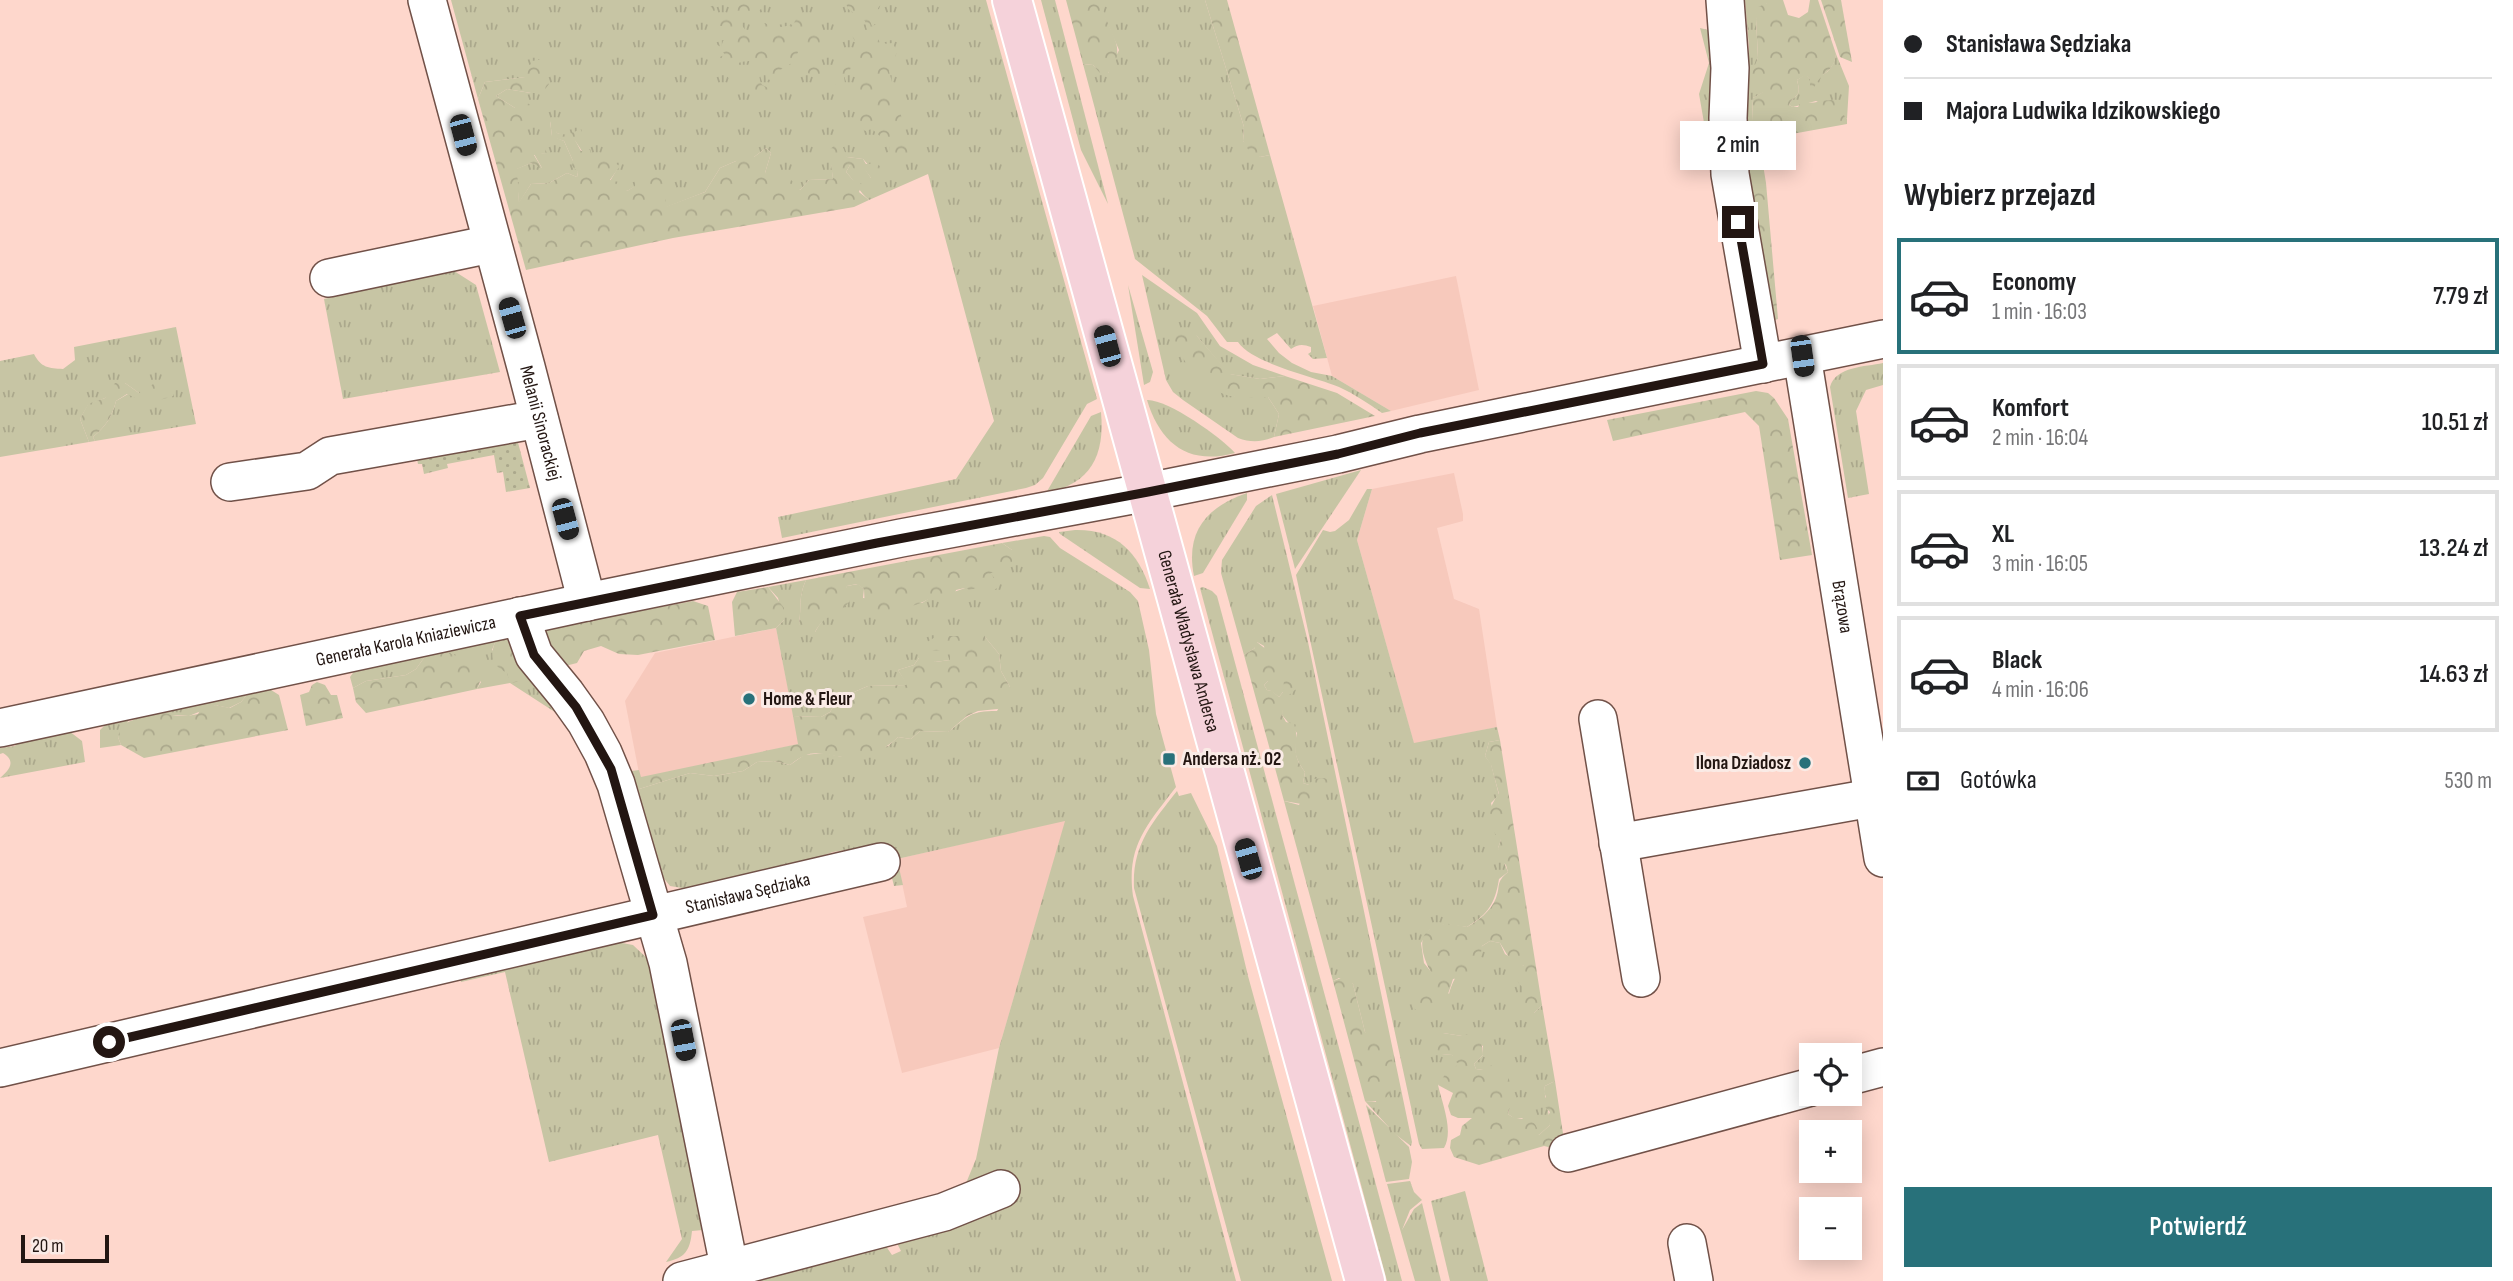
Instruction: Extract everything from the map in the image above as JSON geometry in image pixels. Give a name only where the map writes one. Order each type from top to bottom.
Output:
[{"type":"main road","name":"Generała Władysława Andersa","points":[[1012,0],[1365,1281]]},
{"type":"street","name":"Melanii Sinorackiej","points":[[427,0],[587,602]]},
{"type":"street","points":[[1725,0],[1730,68],[1730,174],[1763,364]]},
{"type":"street","points":[[328,278],[491,244]]},
{"type":"street","name":"Generała Karola Kniaziewicza","points":[[0,727],[587,602],[1338,454],[1420,433],[1883,339]]},
{"type":"street","name":"Brązowa","points":[[1802,356],[1878,797],[1883,859]]},
{"type":"street","points":[[230,482],[307,471],[330,456],[540,419]]},
{"type":"street","points":[[520,616],[534,655],[576,707],[611,769],[668,963],[730,1275]]},
{"type":"street","points":[[1598,719],[1641,978]]},
{"type":"street","points":[[1618,843],[1878,797]]},
{"type":"street","name":"Stanisława Sędziaka","points":[[0,1068],[881,862]]},
{"type":"street","points":[[1862,1073],[1883,1067]]},
{"type":"street","points":[[1568,1153],[1799,1090]]},
{"type":"street","points":[[682,1281],[730,1275],[944,1212],[1001,1189]]},
{"type":"street","points":[[1687,1243],[1694,1281]]},
{"type":"shaded area","points":[[1456,276],[1479,390],[1391,411],[1332,376],[1313,306]]},
{"type":"shaded area","points":[[1454,473],[1463,521],[1437,528],[1454,599],[1479,609],[1497,727],[1414,744],[1357,540],[1372,489]]},
{"type":"shaded area","points":[[776,628],[799,744],[640,778],[625,701],[655,653]]},
{"type":"shaded area","points":[[1066,820],[999,1048],[902,1073],[863,917],[907,907],[897,859]]},
{"type":"green space","points":[[451,0],[986,0],[1097,399],[1087,404],[1043,478],[1026,488],[782,538],[778,517],[956,479],[994,421],[928,174],[869,200],[846,172],[850,165],[865,169],[871,178],[879,177],[863,159],[847,157],[830,150],[833,179],[809,180],[800,190],[765,173],[771,153],[766,148],[754,157],[720,168],[705,192],[664,208],[636,186],[627,191],[610,181],[619,166],[591,165],[574,139],[557,133],[550,121],[552,136],[564,141],[578,172],[577,177],[567,173],[549,183],[531,184],[519,203],[516,169],[531,163],[542,168],[534,154],[546,153],[514,139],[515,108],[496,96],[507,89],[531,93],[526,77],[485,82],[478,99]]},
{"type":"green space","points":[[736,0],[766,0],[758,12],[744,18],[741,24],[746,31],[751,32],[765,23],[774,28],[793,25],[796,19],[816,29],[823,38],[818,50],[824,68],[840,63],[851,53],[856,43],[850,32],[853,21],[857,21],[854,29],[858,36],[867,30],[865,21],[848,9],[845,0],[859,0],[860,4],[865,0],[881,3],[879,9],[869,11],[868,17],[872,26],[880,23],[883,26],[876,36],[881,44],[893,43],[897,52],[889,71],[913,153],[911,159],[904,164],[895,161],[889,152],[890,147],[884,144],[881,137],[872,129],[865,131],[860,126],[860,118],[864,113],[856,90],[860,68],[856,58],[849,74],[844,77],[843,86],[836,85],[839,74],[835,71],[824,77],[809,74],[803,66],[805,54],[801,47],[792,63],[780,70],[775,81],[766,79],[765,69],[759,70],[762,85],[773,92],[769,97],[759,99],[753,94],[754,66],[749,61],[740,62],[736,68],[737,76],[746,81],[742,84],[733,84],[725,73],[716,70],[714,59],[725,55],[723,52],[716,52],[709,58],[704,58],[703,51],[714,43],[721,47],[723,41],[733,37],[726,26],[713,26],[711,21],[717,19],[710,7],[714,5],[720,18],[729,16]]},
{"type":"green space","points":[[1041,0],[1055,0],[1108,204],[1081,150]]},
{"type":"green space","points":[[1066,0],[1102,0],[1117,46],[1115,63],[1108,73],[1100,73],[1093,65],[1083,64]]},
{"type":"green space","points":[[1102,0],[1205,0],[1244,127],[1243,141],[1260,157],[1270,155],[1327,358],[1313,359],[1308,354],[1311,347],[1305,345],[1291,349],[1277,333],[1267,339],[1292,363],[1311,372],[1332,376],[1391,411],[1382,413],[1339,387],[1256,357],[1238,342],[1227,342],[1207,316],[1135,259],[1083,64],[1093,65],[1101,73],[1108,73],[1119,50],[1102,11]]},
{"type":"green space","points":[[1205,0],[1227,0],[1270,155],[1260,157],[1251,154],[1243,141],[1244,127]]},
{"type":"green space","points":[[1745,0],[1767,0],[1756,19],[1758,58],[1755,68],[1764,92],[1753,98],[1752,121],[1747,128],[1749,47]]},
{"type":"green space","points":[[1767,0],[1783,0],[1788,15],[1799,18],[1808,12],[1810,0],[1818,0],[1836,54],[1835,60],[1814,88],[1810,87],[1810,79],[1806,75],[1797,80],[1798,93],[1789,105],[1798,107],[1801,102],[1839,101],[1845,104],[1846,110],[1843,114],[1847,119],[1847,124],[1759,140],[1766,183],[1778,319],[1775,320],[1748,165],[1747,128],[1752,121],[1753,98],[1763,92],[1754,86],[1751,74],[1758,58],[1758,7],[1767,3]]},
{"type":"green space","points":[[1821,0],[1841,0],[1852,62],[1840,57]]},
{"type":"green space","points":[[1700,28],[1712,31],[1711,94],[1717,197],[1699,94],[1709,63]]},
{"type":"green space","points":[[1836,54],[1849,86],[1847,119],[1816,101],[1793,107],[1789,105],[1798,93],[1797,80],[1806,74],[1810,79],[1824,74],[1831,68]]},
{"type":"green space","points":[[544,59],[555,66],[546,74],[549,84],[542,93],[507,89],[496,96],[515,108],[522,102],[540,107],[536,120],[525,119],[524,132],[515,138],[542,143],[547,153],[534,155],[543,170],[531,163],[517,169],[519,202],[531,184],[549,183],[567,173],[577,177],[578,172],[572,166],[573,161],[564,141],[552,137],[550,120],[555,122],[557,133],[567,135],[581,129],[582,137],[575,140],[581,151],[590,149],[592,155],[588,158],[591,164],[607,159],[620,166],[610,180],[623,183],[627,191],[635,186],[636,179],[649,174],[667,181],[665,207],[705,192],[720,168],[736,161],[746,145],[754,157],[766,148],[771,153],[765,173],[786,174],[800,190],[809,180],[833,179],[829,150],[835,145],[842,145],[847,157],[863,159],[866,164],[876,163],[886,171],[879,178],[871,178],[865,170],[857,172],[850,165],[846,172],[854,181],[862,184],[859,192],[869,200],[854,207],[673,238],[526,270],[478,99],[485,82],[525,77],[532,61]]},
{"type":"green space","points":[[451,269],[476,285],[500,372],[343,399],[324,299]]},
{"type":"green space","points":[[1142,275],[1197,313],[1220,346],[1253,365],[1285,376],[1260,379],[1229,374],[1196,335],[1235,397],[1268,397],[1279,414],[1274,437],[1256,441],[1238,438],[1173,392],[1166,380]]},
{"type":"green space","points":[[1128,285],[1153,372],[1150,382],[1144,385]]},
{"type":"green space","points":[[176,327],[196,424],[95,441],[93,437],[108,421],[116,401],[128,394],[139,393],[125,383],[105,398],[88,405],[80,419],[89,442],[0,457],[0,361],[34,354],[46,366],[63,369],[75,360],[74,347]]},
{"type":"green space","points":[[1176,334],[1196,335],[1230,374],[1260,379],[1285,376],[1337,393],[1375,416],[1274,437],[1279,414],[1268,397],[1235,397],[1205,383],[1184,359],[1174,339]]},
{"type":"green space","points":[[1883,363],[1883,385],[1866,390],[1856,411],[1869,494],[1848,498],[1830,387],[1833,380],[1845,371]]},
{"type":"green space","points":[[166,376],[174,384],[173,396],[150,401],[127,394],[116,401],[108,421],[93,437],[95,441],[89,442],[80,419],[88,404],[105,398],[115,383],[125,383],[139,393]]},
{"type":"green space","points":[[1756,391],[1768,393],[1774,398],[1788,419],[1812,555],[1780,560],[1759,426],[1745,412],[1613,441],[1607,420]]},
{"type":"green space","points":[[1147,400],[1156,401],[1193,420],[1235,453],[1203,456],[1178,448],[1160,428]]},
{"type":"green space","points":[[1101,412],[1100,442],[1092,465],[1074,483],[1046,493],[1091,416]]},
{"type":"green space","points":[[516,435],[530,488],[506,492],[503,472],[497,473],[494,455],[447,464],[448,468],[424,474],[422,464],[418,464],[416,454]]},
{"type":"green space","points":[[1361,470],[1295,569],[1276,494]]},
{"type":"green space","points":[[1367,489],[1372,489],[1357,540],[1414,743],[1497,727],[1500,740],[1489,742],[1485,756],[1491,764],[1499,795],[1491,803],[1501,840],[1498,848],[1508,872],[1499,879],[1489,908],[1474,922],[1467,927],[1445,924],[1429,930],[1421,943],[1424,963],[1449,994],[1464,964],[1490,941],[1500,943],[1505,954],[1524,966],[1527,1013],[1534,1013],[1542,1005],[1555,1081],[1545,1086],[1550,1125],[1539,1135],[1522,1118],[1515,1119],[1508,1114],[1509,1109],[1483,1070],[1476,1069],[1474,1064],[1483,1055],[1483,1046],[1462,1036],[1443,1033],[1442,1054],[1452,1055],[1463,1065],[1438,1085],[1446,1117],[1447,1141],[1444,1148],[1422,1149],[1419,1144],[1296,575],[1323,530],[1335,531],[1349,520]]},
{"type":"green space","points":[[1247,493],[1247,500],[1203,573],[1194,576],[1193,546],[1202,523],[1221,506]]},
{"type":"green space","points":[[1272,495],[1308,642],[1411,1146],[1395,1134],[1365,1101],[1376,1102],[1383,1051],[1365,1032],[1353,984],[1339,978],[1333,981],[1284,801],[1299,805],[1309,785],[1303,783],[1305,772],[1296,754],[1297,733],[1282,715],[1283,692],[1279,697],[1264,685],[1268,681],[1264,646],[1257,642],[1252,643],[1255,648],[1244,655],[1221,573],[1222,560],[1256,506]]},
{"type":"green space","points":[[1075,530],[1102,534],[1123,545],[1139,564],[1150,589],[1140,588],[1059,532]]},
{"type":"green space","points":[[1050,537],[1060,548],[1130,592],[1138,601],[1149,650],[1156,714],[1176,787],[1141,837],[1133,863],[1133,896],[1236,1281],[747,1281],[877,1233],[892,1255],[901,1251],[889,1228],[964,1188],[976,1159],[999,1048],[1065,821],[897,859],[903,885],[894,886],[891,874],[866,853],[846,850],[787,868],[688,889],[670,886],[658,871],[636,790],[690,773],[714,776],[743,771],[757,762],[774,761],[790,765],[804,755],[824,753],[842,757],[888,746],[898,737],[911,739],[920,731],[948,732],[970,716],[980,712],[997,711],[1010,687],[1001,671],[999,654],[985,637],[937,636],[950,650],[950,660],[935,662],[919,658],[914,665],[898,670],[908,685],[868,686],[838,699],[830,712],[821,717],[793,716],[776,628],[784,620],[778,598],[768,587],[806,580],[801,597],[799,624],[815,632],[847,586],[858,584],[864,589],[863,598],[922,603],[934,595],[945,595],[965,588],[990,573],[1012,550],[1002,543]]},
{"type":"green space","points":[[1002,543],[1012,550],[1012,561],[1005,570],[990,573],[997,581],[997,588],[991,592],[983,593],[979,587],[970,590],[965,588],[956,590],[954,597],[949,600],[945,595],[902,609],[865,612],[864,589],[857,584],[847,586],[850,601],[823,621],[815,632],[806,635],[799,624],[801,597],[806,580]]},
{"type":"green space","points":[[768,587],[784,608],[784,620],[776,628],[735,636],[732,602],[737,592]]},
{"type":"green space","points":[[1203,587],[1217,596],[1402,1281],[1387,1281],[1200,588]]},
{"type":"green space","points":[[693,601],[708,606],[715,640],[638,655],[619,654],[601,646],[584,651],[577,663],[565,666],[552,659],[543,629]]},
{"type":"green space","points":[[979,626],[984,628],[985,637],[999,654],[1001,671],[1010,687],[1012,699],[1007,708],[978,711],[967,716],[948,732],[920,731],[911,739],[898,737],[886,747],[865,756],[814,753],[790,765],[774,761],[757,762],[743,771],[714,776],[690,773],[636,790],[631,771],[639,770],[641,777],[798,744],[793,716],[821,717],[830,712],[838,699],[868,686],[907,685],[898,670],[914,665],[919,658],[926,655],[935,662],[950,660],[950,650],[927,651],[927,642],[937,636],[970,636]]},
{"type":"green space","points":[[1253,629],[1259,635],[1257,642],[1278,661],[1275,680],[1264,685],[1267,690],[1279,697],[1283,692],[1284,680],[1290,678],[1297,681],[1296,689],[1284,704],[1282,715],[1286,722],[1294,724],[1297,758],[1305,772],[1303,783],[1309,785],[1314,779],[1324,778],[1331,781],[1331,789],[1316,794],[1307,805],[1284,801],[1244,655],[1255,648],[1243,637],[1247,631]]},
{"type":"green space","points":[[496,640],[492,650],[534,679],[561,716],[510,683],[477,689],[481,682],[442,651]]},
{"type":"green space","points":[[496,640],[510,640],[534,679],[510,683],[507,673],[495,663],[492,655]]},
{"type":"green space","points":[[442,651],[477,668],[480,681],[477,689],[366,713],[356,702],[353,688],[366,681],[406,675],[416,669],[426,655]]},
{"type":"green space","points":[[426,655],[416,669],[406,675],[366,681],[353,688],[350,677],[355,670]]},
{"type":"green space","points":[[317,682],[325,685],[331,695],[337,695],[343,718],[306,726],[300,695],[309,692]]},
{"type":"green space","points":[[268,688],[279,695],[288,730],[144,758],[121,745],[118,737],[121,726],[135,719],[162,712],[176,716],[194,715],[198,714],[201,708],[216,705],[230,708],[241,702],[250,691]]},
{"type":"green space","points":[[250,691],[241,702],[229,708],[216,705],[189,716],[153,714],[148,718],[129,720],[118,737],[121,745],[100,748],[100,730],[109,721]]},
{"type":"green space","points":[[69,731],[82,741],[85,762],[0,778],[8,770],[10,760],[3,753],[0,754],[0,748],[15,746],[20,739]]},
{"type":"green space","points":[[1500,740],[1542,1005],[1534,1013],[1527,1013],[1520,1007],[1520,997],[1524,989],[1517,981],[1524,966],[1511,961],[1500,943],[1490,941],[1482,946],[1479,965],[1465,977],[1453,979],[1442,1004],[1433,1011],[1419,1013],[1413,1007],[1416,988],[1426,980],[1435,979],[1422,946],[1427,932],[1444,924],[1467,927],[1475,922],[1491,907],[1500,882],[1508,872],[1506,865],[1499,859],[1498,848],[1501,840],[1490,824],[1490,812],[1499,794],[1491,765],[1485,756],[1489,742]]},
{"type":"green space","points":[[1177,791],[1179,796],[1191,793],[1217,846],[1248,976],[1332,1281],[1241,1281],[1134,888],[1136,859],[1145,835]]},
{"type":"green space","points":[[617,942],[633,945],[650,961],[704,1219],[703,1230],[692,1231],[690,1244],[682,1256],[666,1262],[682,1239],[658,1135],[549,1162],[505,972],[461,982],[460,978]]},
{"type":"green space","points":[[1344,977],[1353,984],[1365,1032],[1384,1040],[1383,1051],[1392,1058],[1393,1083],[1388,1095],[1383,1099],[1365,1101],[1333,981]]},
{"type":"green space","points":[[1443,1033],[1462,1036],[1470,1033],[1479,1040],[1483,1055],[1474,1064],[1476,1069],[1495,1066],[1505,1072],[1513,1092],[1508,1114],[1530,1120],[1537,1127],[1539,1135],[1550,1125],[1547,1118],[1550,1112],[1544,1106],[1543,1100],[1546,1097],[1545,1086],[1555,1081],[1564,1140],[1553,1148],[1544,1146],[1479,1165],[1454,1157],[1450,1148],[1451,1140],[1460,1135],[1462,1126],[1472,1118],[1451,1115],[1448,1106],[1453,1093],[1438,1085],[1450,1067],[1462,1065],[1456,1062],[1452,1055],[1441,1054],[1436,1049],[1437,1037]]},
{"type":"green space","points":[[1366,1105],[1409,1147],[1412,1162],[1409,1179],[1386,1182]]},
{"type":"green space","points":[[1410,1181],[1414,1192],[1422,1200],[1410,1210],[1402,1230],[1414,1209],[1422,1203],[1441,1281],[1415,1281],[1387,1184]]},
{"type":"green space","points":[[1465,1191],[1488,1281],[1450,1281],[1431,1201]]},
{"type":"place","name":"Home & Fleur","points":[[749,699]]},
{"type":"place","name":"Andersa nż. 02","points":[[1169,759]]},
{"type":"place","name":"Ilona Dziadosz","points":[[1805,763]]},
{"type":"route","points":[[109,1042],[653,915],[611,769],[576,707],[534,655],[520,616],[877,543],[1049,512],[1338,454],[1420,433],[1763,364],[1738,222]]}]
